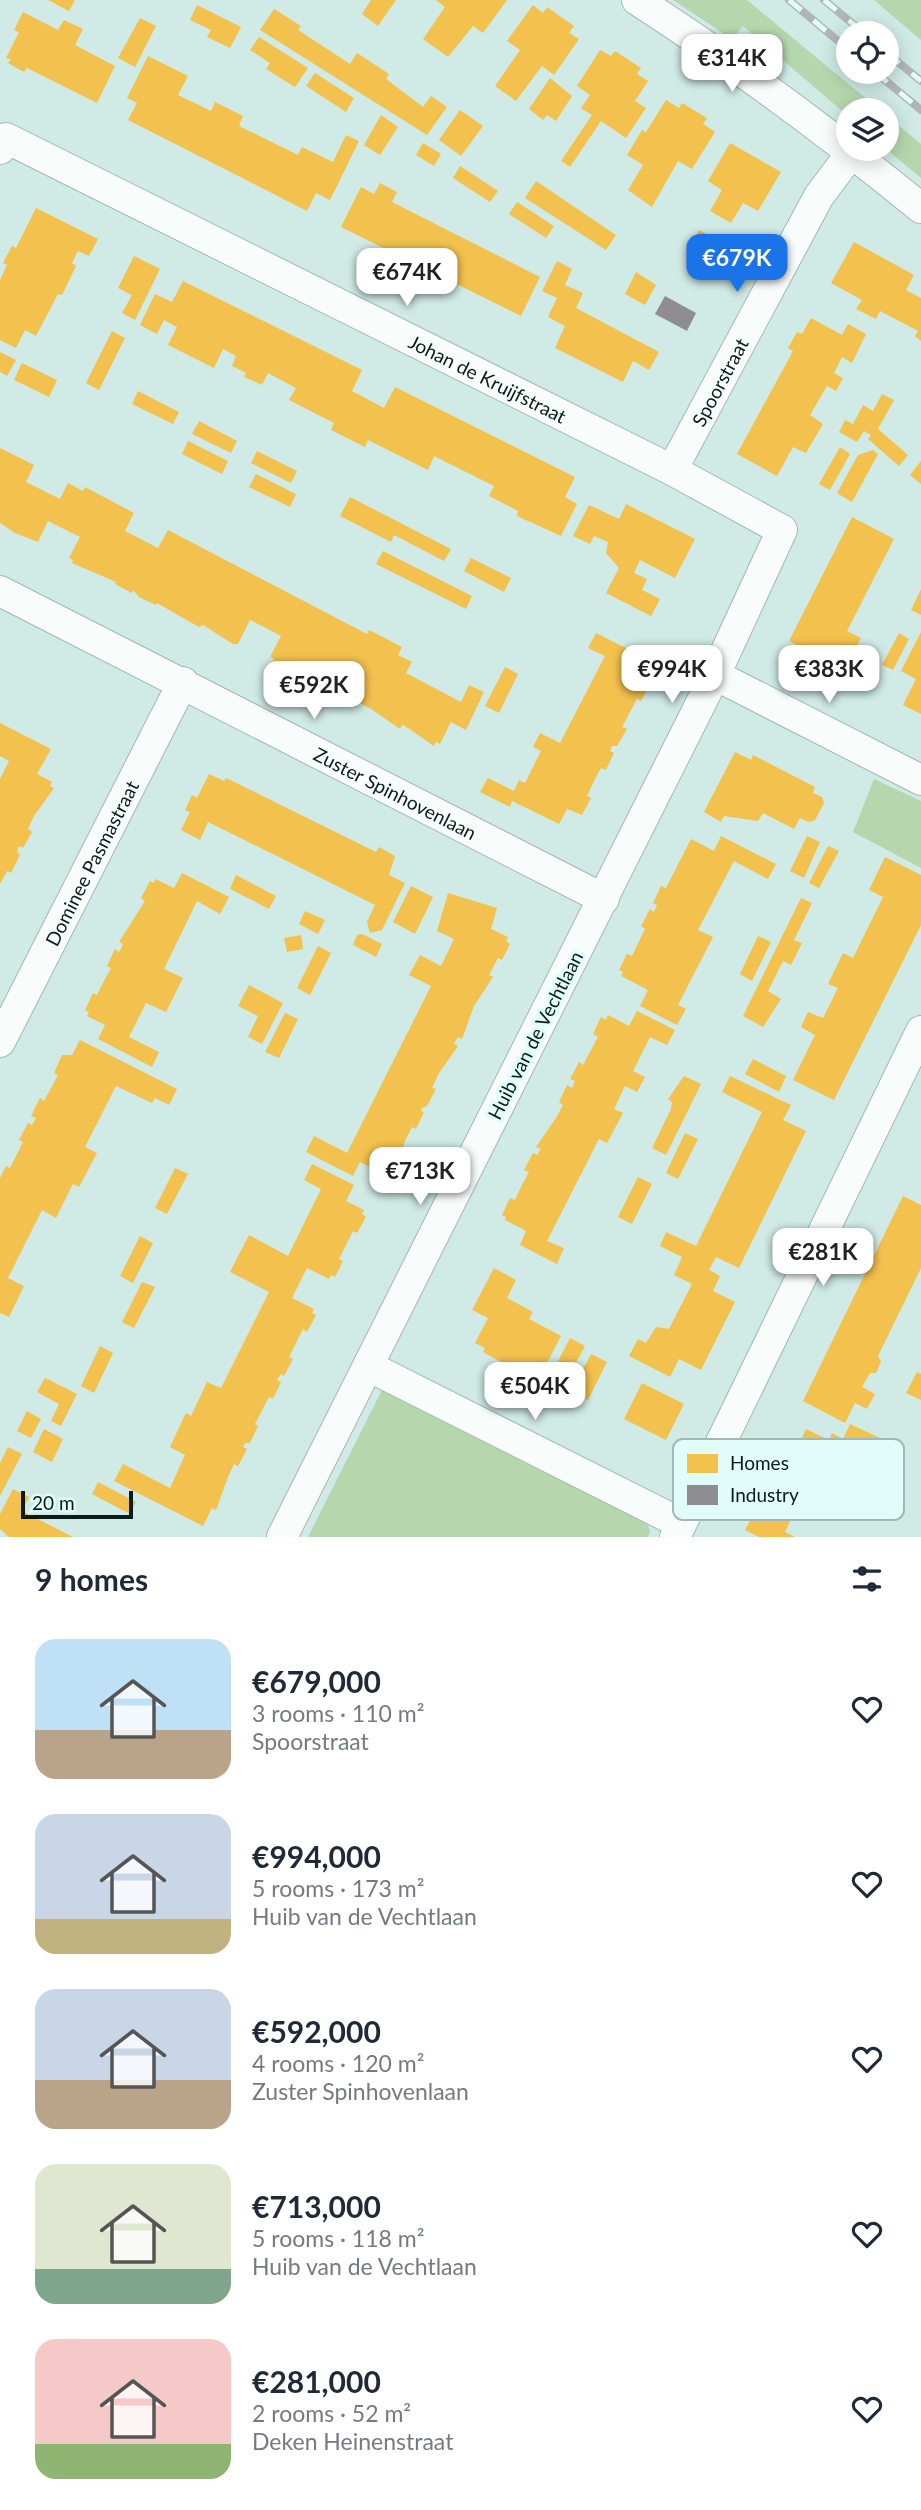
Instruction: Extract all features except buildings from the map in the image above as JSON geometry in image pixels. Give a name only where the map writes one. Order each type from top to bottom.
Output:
[{"type":"street","points":[[637,0],[721,54],[836,140]]},
{"type":"street","name":"Johan de Kruijfstraat","points":[[3,143],[672,470],[782,530]]},
{"type":"street","name":"Spoorstraat","points":[[672,470],[819,196],[845,161]]},
{"type":"street","points":[[863,161],[921,208]]},
{"type":"street","name":"Huib van de Vechtlaan","points":[[282,1537],[604,899],[715,675],[782,530]]},
{"type":"street","name":"Zuster Spinhovenlaan","points":[[0,592],[183,682],[604,899]]},
{"type":"street","points":[[715,675],[921,780]]},
{"type":"street","name":"Dominee Pasmastraat","points":[[0,1042],[183,682]]},
{"type":"street","points":[[722,1439],[921,1031]]},
{"type":"street","points":[[368,1366],[678,1530]]},
{"type":"green space","points":[[673,0],[747,0],[836,74],[836,84],[849,84],[865,98],[836,98],[836,106],[743,26],[732,39]]},
{"type":"green space","points":[[874,0],[921,0],[921,40]]},
{"type":"green space","points":[[899,126],[921,144],[921,178],[899,160]]},
{"type":"green space","points":[[874,779],[921,801],[921,868],[853,832]]},
{"type":"green space","points":[[382,1390],[409,1390],[646,1519],[650,1532],[648,1537],[308,1537]]},
{"type":"railway","points":[[789,0],[836,39]]},
{"type":"railway","points":[[824,0],[849,21]]},
{"type":"railway","points":[[899,63],[921,81]]},
{"type":"railway","points":[[890,84],[921,110]]}]
